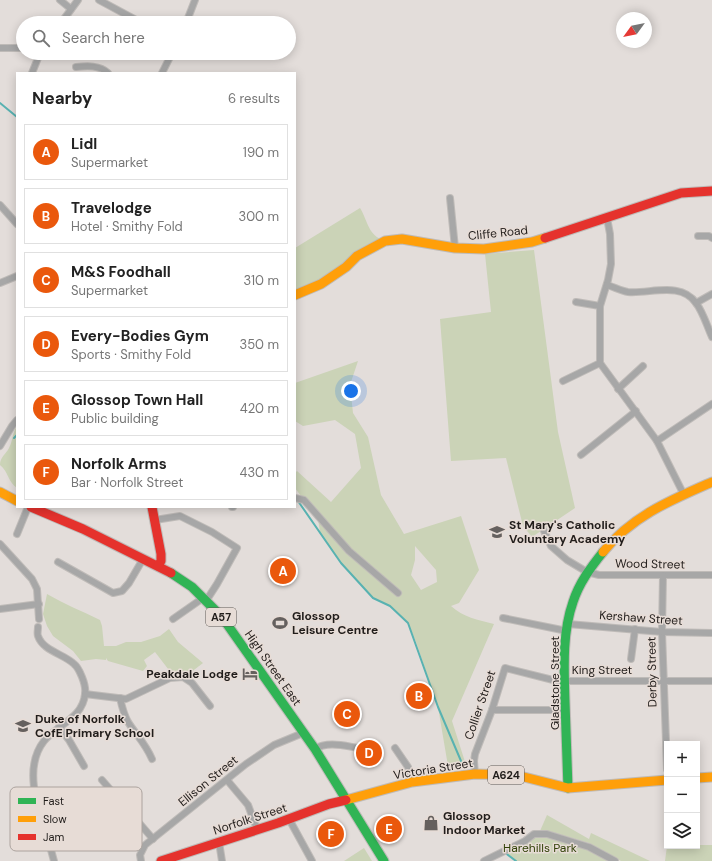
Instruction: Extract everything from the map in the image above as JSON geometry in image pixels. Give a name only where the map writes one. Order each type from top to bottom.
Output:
[{"type":"main road","name":"Cliffe Road","points":[[296,295],[321,284],[346,267],[357,256],[385,241],[402,239],[455,248],[484,249],[532,242],[567,232],[681,193],[712,191]]},
{"type":"main road","name":"Gladstone Street","points":[[568,788],[564,653],[571,606],[588,572],[608,545],[630,525],[651,510],[712,482]]},
{"type":"main road","points":[[0,492],[16,500]]},
{"type":"main road","name":"High Street East","points":[[33,508],[83,529],[158,566],[183,580],[204,599],[222,617],[314,749],[346,800]]},
{"type":"main road","points":[[152,508],[161,554],[161,561],[158,566]]},
{"type":"main road","name":"Victoria Street","points":[[346,800],[412,782],[475,774],[516,775],[568,788],[664,780]]},
{"type":"main road","points":[[700,778],[712,777]]},
{"type":"main road","name":"Norfolk Street","points":[[161,861],[289,819],[329,804],[346,800]]},
{"type":"main road","name":"A57","points":[[346,800],[384,861]]},
{"type":"street","points":[[60,0],[71,9]]},
{"type":"street","points":[[66,16],[78,0]]},
{"type":"street","points":[[99,0],[129,16]]},
{"type":"street","points":[[189,16],[195,0]]},
{"type":"street","points":[[0,48],[16,48]]},
{"type":"street","points":[[32,72],[37,60]]},
{"type":"street","points":[[162,72],[168,60]]},
{"type":"street","points":[[76,67],[88,66],[100,68],[106,72]]},
{"type":"street","points":[[450,198],[455,248]]},
{"type":"street","points":[[0,205],[16,223]]},
{"type":"street","points":[[607,218],[610,234],[611,254],[610,274],[600,306],[600,364],[657,441],[684,495]]},
{"type":"street","points":[[698,236],[709,236],[712,238]]},
{"type":"street","points":[[0,283],[16,276]]},
{"type":"street","points":[[607,285],[626,292],[676,290],[688,296],[696,303],[712,337]]},
{"type":"street","points":[[696,303],[712,294]]},
{"type":"street","points":[[576,302],[600,306]]},
{"type":"street","points":[[563,381],[600,364]]},
{"type":"street","points":[[618,389],[643,366]]},
{"type":"street","points":[[657,441],[712,404]]},
{"type":"street","points":[[581,455],[636,411]]},
{"type":"street","points":[[0,446],[16,421]]},
{"type":"street","points":[[296,498],[304,500],[348,551],[398,593]]},
{"type":"street","points":[[17,534],[28,508]]},
{"type":"street","points":[[155,520],[180,516],[212,532],[237,548],[217,584],[204,599],[173,619]]},
{"type":"street","name":"Wood Street","points":[[544,531],[548,541],[554,549],[566,560],[588,572],[599,575],[712,575]]},
{"type":"street","points":[[0,544],[32,579],[37,589],[39,619]]},
{"type":"street","points":[[58,562],[113,592],[122,591],[129,583],[143,559]]},
{"type":"street","name":"Derby Street","points":[[664,575],[662,632],[666,741]]},
{"type":"street","points":[[0,608],[39,604]]},
{"type":"street","name":"Kershaw Street","points":[[503,618],[567,628],[635,629],[662,632],[712,633]]},
{"type":"street","points":[[35,787],[33,776],[34,763],[38,751],[44,741],[79,711],[85,694],[84,683],[80,671],[64,656],[50,650],[42,642],[38,636],[38,627]]},
{"type":"street","points":[[631,659],[635,629]]},
{"type":"street","name":"King Street","points":[[505,668],[565,682],[663,680],[712,681]]},
{"type":"street","name":"Collier Street","points":[[475,774],[475,754],[492,710],[505,668]]},
{"type":"street","points":[[85,694],[126,699],[170,678],[183,677],[192,683],[210,706]]},
{"type":"street","points":[[120,698],[128,723],[146,746],[152,759]]},
{"type":"street","points":[[492,710],[566,710]]},
{"type":"street","points":[[59,727],[69,740],[84,766]]},
{"type":"street","name":"Ellison Street","points":[[141,861],[140,855],[145,845],[246,764],[274,745],[303,733]]},
{"type":"street","points":[[314,749],[321,745],[337,745],[359,748]]},
{"type":"street","points":[[395,748],[408,767],[412,782]]},
{"type":"street","points":[[102,780],[108,787]]},
{"type":"street","points":[[227,780],[248,806],[257,829]]},
{"type":"street","points":[[289,819],[312,861]]},
{"type":"street","points":[[142,826],[153,839]]},
{"type":"street","points":[[484,861],[524,841],[534,834],[547,834],[589,847],[615,861]]},
{"type":"street","points":[[219,842],[222,861]]},
{"type":"street","points":[[51,851],[54,861]]},
{"type":"green space","points":[[360,208],[370,230],[381,239],[328,276],[296,292],[296,247]]},
{"type":"green space","points":[[534,250],[558,432],[575,508],[532,537],[523,526],[506,458],[451,461],[440,319],[491,312],[485,254]]},
{"type":"green space","points":[[358,361],[350,385],[353,413],[368,437],[381,495],[404,534],[461,516],[479,570],[459,603],[451,606],[466,615],[494,624],[452,721],[466,765],[448,766],[438,707],[408,623],[390,606],[373,598],[341,563],[320,532],[318,519],[296,489],[297,471],[331,502],[361,468],[355,434],[335,420],[303,426],[296,422],[296,383]],"holes":[[[415,546],[436,570],[437,582],[421,590],[411,575],[415,560]]]},
{"type":"green space","points":[[16,428],[16,487],[3,467],[0,465],[2,458],[8,450]]},
{"type":"green space","points":[[47,594],[100,620],[104,646],[116,646],[126,642],[141,642],[160,636],[169,629],[178,642],[203,663],[190,673],[179,672],[172,674],[155,652],[144,660],[147,666],[143,671],[108,661],[106,658],[106,660],[96,659],[81,661],[73,651],[53,636],[47,626],[43,614]]},
{"type":"green space","points":[[547,815],[589,839],[591,833],[650,861],[621,861],[589,843],[549,831],[540,831]]},
{"type":"green space","name":"Harehills Park","points":[[534,834],[559,837],[615,861],[516,861],[503,851]]},
{"type":"green space","points":[[700,845],[712,845],[712,861],[665,861],[667,849],[700,849]]},
{"type":"green space","points":[[364,848],[372,861],[344,861]]},
{"type":"waterway","points":[[0,103],[16,116]]},
{"type":"waterway","points":[[298,501],[341,563],[373,598],[390,606],[408,623],[438,707],[461,761]]},
{"type":"waterway","points":[[504,852],[516,861]]},
{"type":"traffic: fast","points":[[568,788],[564,664],[565,639],[569,614],[579,588],[590,569],[603,552]]},
{"type":"traffic: fast","points":[[171,573],[192,587],[222,617],[315,749],[384,861]]},
{"type":"traffic: slow","points":[[296,295],[321,284],[346,267],[357,256],[385,241],[402,239],[455,248],[484,249],[532,242],[545,238]]},
{"type":"traffic: slow","points":[[603,552],[626,528],[653,510],[712,482]]},
{"type":"traffic: slow","points":[[0,492],[16,500]]},
{"type":"traffic: slow","points":[[346,800],[412,782],[475,774],[516,775],[568,788],[664,780]]},
{"type":"traffic: slow","points":[[700,778],[712,777]]},
{"type":"traffic: jam","points":[[545,238],[681,193],[712,191]]},
{"type":"traffic: jam","points":[[33,508],[83,529],[171,573]]},
{"type":"traffic: jam","points":[[152,508],[161,554],[161,561],[158,566]]},
{"type":"traffic: jam","points":[[161,861],[278,823],[329,804],[346,800]]},
{"type":"place","name":"St Mary's Catholic Voluntary Academy","points":[[497,532]]},
{"type":"place","name":"Lidl","points":[[283,571]]},
{"type":"place","name":"Glossop Leisure Centre","points":[[280,623]]},
{"type":"place","name":"Peakdale Lodge","points":[[250,674]]},
{"type":"place","name":"Travelodge","points":[[419,696]]},
{"type":"place","name":"M&S Foodhall","points":[[347,714]]},
{"type":"place","name":"Duke of Norfolk CofE Primary School","points":[[23,726]]},
{"type":"place","name":"Every-Bodies Gym","points":[[369,753]]},
{"type":"place","name":"Glossop Indoor Market","points":[[431,823]]},
{"type":"place","name":"Glossop Town Hall","points":[[389,829]]},
{"type":"place","name":"Norfolk Arms","points":[[331,834]]}]
